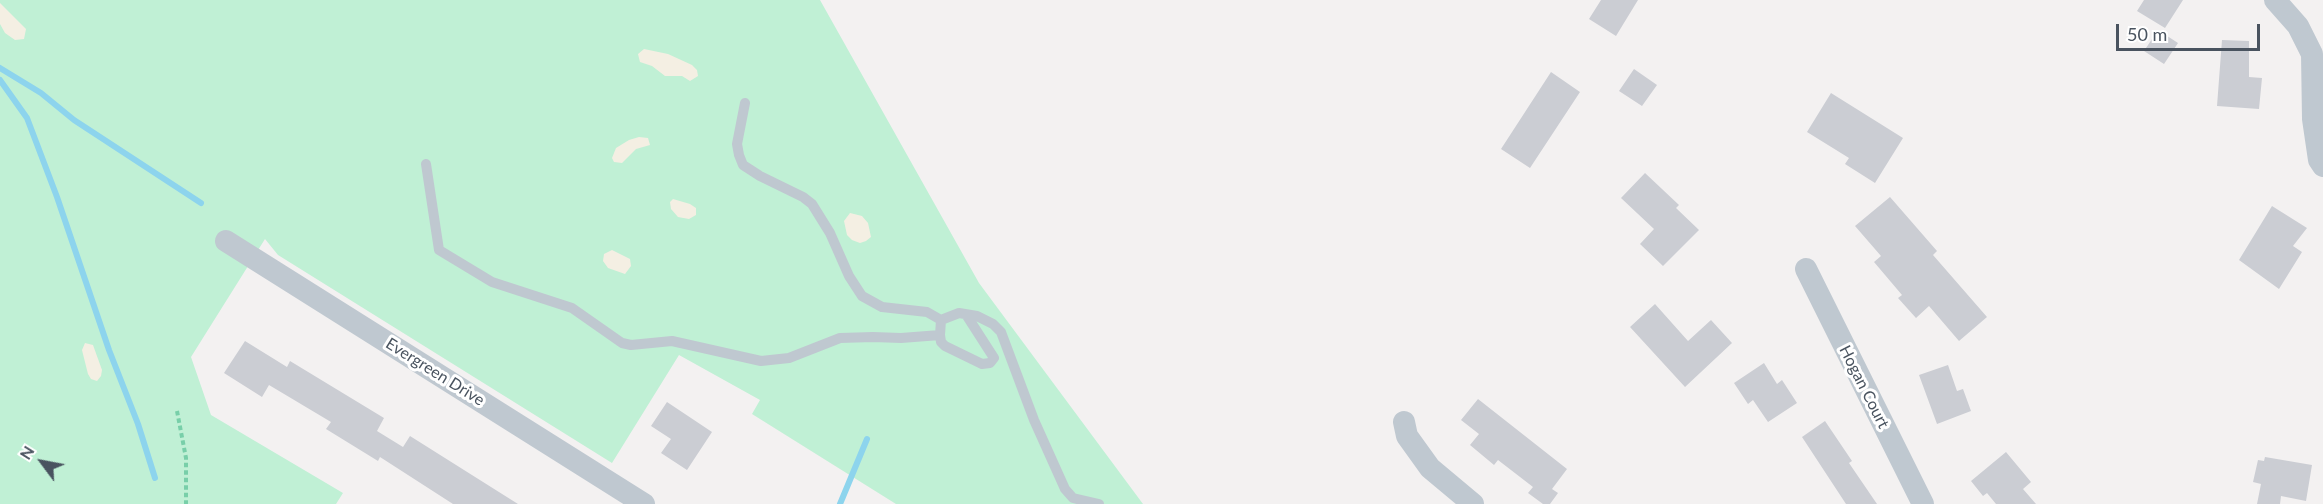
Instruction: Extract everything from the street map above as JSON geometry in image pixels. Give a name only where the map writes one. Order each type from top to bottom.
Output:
[{"type":"street","points":[[2275,0],[2298,26],[2312,54],[2313,119],[2319,160],[2323,166]]},
{"type":"street","name":"Evergreen Drive","points":[[226,241],[644,504]]},
{"type":"street","name":"Hogan Court","points":[[1806,269],[1923,504]]},
{"type":"street","points":[[1404,422],[1407,436],[1430,468],[1473,504]]},
{"type":"lane","points":[[745,103],[737,144],[743,165],[812,204],[830,233],[849,276],[862,296],[882,307],[927,312],[940,320]]},
{"type":"lane","points":[[426,164],[439,250],[492,282],[572,308],[622,343],[631,345],[672,341],[768,361],[802,354],[840,338],[901,338],[940,335]]},
{"type":"lane","points":[[940,320],[958,314],[977,316],[1001,332],[1034,420],[1065,489],[1073,498],[1099,504]]},
{"type":"lane","points":[[940,320],[941,342],[945,346],[982,364],[990,363],[994,358],[967,316]]},
{"type":"path","points":[[177,411],[186,458],[186,504]]},
{"type":"green space","points":[[0,0],[820,0],[979,283],[1143,504],[896,504],[752,414],[760,400],[679,355],[612,463],[278,255],[265,239],[191,357],[211,415],[343,493],[336,504],[0,504]]},
{"type":"sand","points":[[0,3],[26,29],[24,39],[15,40],[5,33],[0,24]]},
{"type":"sand","points":[[644,49],[668,54],[692,65],[697,70],[698,76],[690,81],[682,76],[665,76],[652,66],[640,62],[638,54]]},
{"type":"sand","points":[[639,137],[648,138],[650,145],[636,149],[622,163],[614,162],[612,158],[616,148]]},
{"type":"sand","points":[[673,199],[696,208],[696,215],[689,219],[678,217],[671,209],[670,202]]},
{"type":"sand","points":[[850,213],[862,216],[868,223],[871,237],[866,241],[860,243],[847,235],[844,221]]},
{"type":"sand","points":[[612,250],[630,259],[631,266],[625,274],[608,268],[603,261],[604,254]]},
{"type":"sand","points":[[85,343],[93,345],[102,370],[97,381],[91,379],[88,374],[82,350]]},
{"type":"building","points":[[1601,0],[1638,0],[1616,36],[1589,19]]},
{"type":"building","points":[[2144,0],[2183,0],[2165,28],[2137,11]]},
{"type":"building","points":[[2158,30],[2178,43],[2164,64],[2144,51]]},
{"type":"building","points":[[2222,40],[2249,41],[2249,77],[2262,78],[2259,109],[2217,106]]},
{"type":"building","points":[[1634,69],[1657,85],[1642,106],[1619,91]]},
{"type":"building","points":[[1551,72],[1580,92],[1530,168],[1501,149]]},
{"type":"building","points":[[1831,93],[1903,138],[1875,183],[1845,164],[1849,158],[1807,132]]},
{"type":"building","points":[[1645,173],[1679,205],[1676,208],[1699,230],[1663,266],[1640,244],[1654,229],[1621,198]]},
{"type":"building","points":[[1890,197],[1937,251],[1933,255],[1987,317],[1959,341],[1929,306],[1916,318],[1898,298],[1902,295],[1874,262],[1881,256],[1855,226]]},
{"type":"building","points":[[2272,206],[2307,228],[2293,246],[2302,252],[2279,289],[2239,260]]},
{"type":"building","points":[[1655,304],[1688,341],[1711,320],[1732,343],[1685,387],[1630,327]]},
{"type":"building","points":[[245,341],[287,367],[290,361],[384,418],[377,431],[403,447],[410,436],[518,504],[453,504],[380,457],[378,461],[326,429],[331,422],[269,385],[262,397],[224,373]]},
{"type":"building","points":[[1764,363],[1777,384],[1782,380],[1797,403],[1768,422],[1753,400],[1748,404],[1734,383]]},
{"type":"building","points":[[1948,365],[1957,391],[1963,389],[1971,411],[1937,424],[1919,375]]},
{"type":"building","points":[[1478,399],[1567,469],[1552,489],[1558,493],[1550,504],[1543,504],[1528,493],[1533,487],[1498,460],[1494,465],[1470,445],[1479,434],[1461,420]]},
{"type":"building","points":[[667,402],[712,432],[687,470],[661,453],[671,439],[651,426]]},
{"type":"building","points":[[1825,421],[1852,461],[1849,463],[1877,504],[1846,504],[1802,437]]},
{"type":"building","points":[[2006,452],[2031,482],[2023,489],[2036,504],[1996,504],[1987,493],[1983,496],[1971,481]]},
{"type":"building","points":[[2265,457],[2312,465],[2306,501],[2281,496],[2280,504],[2257,504],[2261,484],[2253,482],[2258,460],[2264,461]]},
{"type":"waterway","points":[[0,68],[41,93],[74,120],[201,203]]},
{"type":"waterway","points":[[0,80],[27,118],[57,197],[109,350],[138,424],[155,478]]},
{"type":"waterway","points":[[840,504],[867,439]]}]
